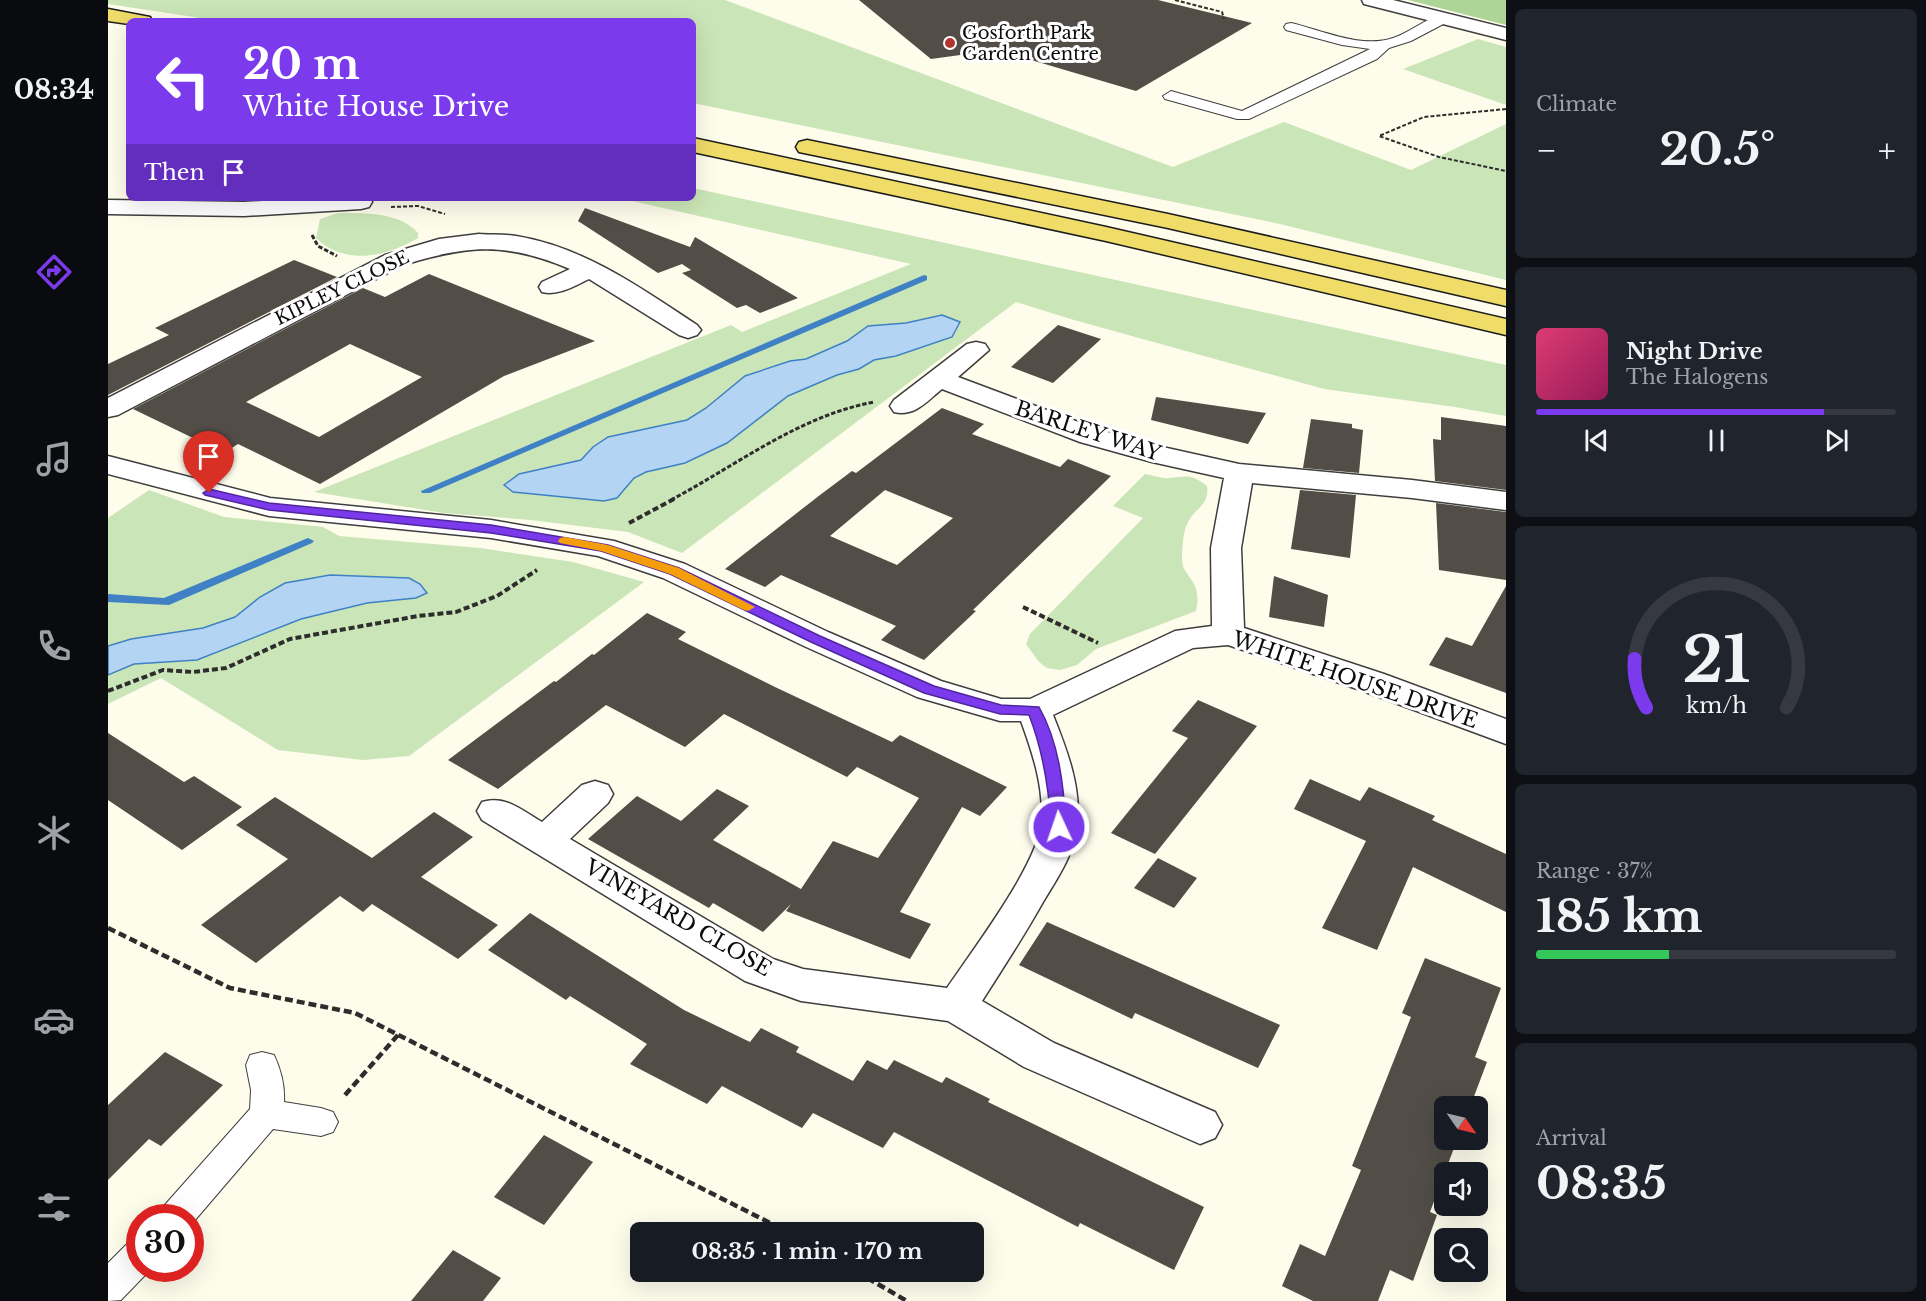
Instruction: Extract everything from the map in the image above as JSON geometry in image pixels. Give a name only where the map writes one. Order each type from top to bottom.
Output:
[{"type":"main road","points":[[108,15],[126,18]]},
{"type":"main road","points":[[696,126],[967,178],[1506,298]]},
{"type":"main road","points":[[696,147],[1106,234],[1506,327]]},
{"type":"street","points":[[1371,0],[1506,34]]},
{"type":"street","points":[[108,207],[244,209],[372,205]]},
{"type":"street","points":[[295,230],[300,206]]},
{"type":"street","name":"KIPLEY CLOSE","points":[[108,409],[394,260],[419,250],[474,240],[519,242],[591,269],[688,330]]},
{"type":"street","points":[[551,287],[591,269]]},
{"type":"street","points":[[904,406],[976,350]]},
{"type":"street","name":"BARLEY WAY","points":[[940,378],[1090,435],[1162,456],[1239,473],[1412,489],[1506,501]]},
{"type":"street","name":"WHITE HOUSE DRIVE","points":[[108,465],[269,507],[491,529],[603,548],[674,571],[929,690],[1000,710],[1034,710],[1187,638],[1228,635],[1330,667],[1506,732]]},
{"type":"street","points":[[1228,635],[1226,548],[1239,473]]},
{"type":"street","points":[[957,1006],[1008,929],[1048,861],[1059,827],[1057,792],[1046,740],[1034,710]]},
{"type":"street","points":[[544,841],[595,794]]},
{"type":"street","name":"VINEYARD CLOSE","points":[[495,811],[759,970],[801,985],[957,1006],[1039,1055],[1200,1125]]},
{"type":"lane","points":[[1291,27],[1357,43],[1384,45],[1401,40],[1443,18]]},
{"type":"lane","points":[[1171,96],[1243,116],[1372,56],[1384,45]]},
{"type":"lane","points":[[187,1204],[266,1114],[267,1090],[262,1065]]},
{"type":"lane","points":[[266,1114],[321,1122]]},
{"type":"lane","points":[[108,1288],[126,1270]]},
{"type":"path","points":[[1175,0],[1222,12],[1224,19]]},
{"type":"path","points":[[1506,109],[1424,117],[1379,136],[1439,156],[1506,171]]},
{"type":"path","points":[[372,205],[418,206],[452,216],[474,225],[474,240]]},
{"type":"path","points":[[1023,607],[1135,661]]},
{"type":"path","points":[[108,928],[230,988],[355,1013],[768,1222]]},
{"type":"path","points":[[321,1122],[398,1035]]},
{"type":"path","points":[[874,1282],[907,1301]]},
{"type":"green space","points":[[108,0],[725,0],[1173,167],[1284,122],[1411,170],[1506,124],[1506,280],[1280,224],[696,104],[696,18],[200,18],[108,4]]},
{"type":"green space","points":[[1408,0],[1506,0],[1506,25]]},
{"type":"green space","points":[[1478,39],[1506,47],[1506,105],[1403,69]]},
{"type":"green space","points":[[696,189],[1506,365],[1506,416],[1324,389],[1016,302],[682,553],[628,532],[530,520],[444,513],[314,492],[731,325],[742,332],[911,264],[632,201],[696,201]]},
{"type":"green space","points":[[338,213],[392,217],[410,226],[418,233],[418,238],[406,245],[379,254],[366,256],[340,252],[327,247],[316,238],[320,219]]},
{"type":"green space","points":[[1145,474],[1167,478],[1189,477],[1207,486],[1204,502],[1186,525],[1183,545],[1183,565],[1197,592],[1196,611],[1096,649],[1077,665],[1060,670],[1047,668],[1039,662],[1026,644],[1030,634],[1143,518],[1113,506]]},
{"type":"green space","points":[[149,490],[224,517],[323,527],[339,536],[480,548],[573,562],[644,582],[409,756],[363,760],[278,750],[161,678],[108,704],[108,518]]},
{"type":"water","points":[[942,315],[960,322],[952,337],[896,356],[874,360],[859,369],[837,375],[788,396],[727,443],[685,463],[646,472],[634,478],[617,498],[604,501],[513,492],[504,485],[519,474],[581,460],[593,447],[608,437],[687,420],[706,408],[745,376],[790,361],[806,359],[847,341],[868,326],[906,323]]},
{"type":"water","points":[[330,575],[409,578],[420,584],[427,593],[416,598],[367,603],[301,619],[197,660],[134,664],[108,675],[108,646],[131,639],[203,628],[235,617],[260,597],[285,583]]},
{"type":"building","points":[[859,0],[1158,0],[1252,23],[1136,91],[997,50],[931,59]]},
{"type":"building","points":[[585,208],[690,247],[695,237],[798,298],[760,313],[746,305],[737,308],[682,273],[691,270],[682,264],[658,273],[578,221]]},
{"type":"building","points":[[294,260],[337,277],[108,395],[108,364],[169,335],[155,328]]},
{"type":"building","points":[[429,274],[595,341],[504,376],[320,484],[238,444],[224,453],[133,409],[363,288],[385,297]],"holes":[[[350,344],[422,377],[319,437],[246,402]]]},
{"type":"building","points":[[1058,325],[1101,339],[1053,383],[1011,367]]},
{"type":"building","points":[[1156,397],[1266,413],[1248,444],[1151,420]]},
{"type":"building","points":[[942,408],[984,424],[972,434],[1060,467],[1068,459],[1111,476],[924,660],[881,640],[896,626],[781,575],[765,587],[725,569],[852,471],[856,473]],"holes":[[[885,490],[953,518],[897,565],[830,536]]]},
{"type":"building","points":[[1441,417],[1506,426],[1506,490],[1435,481],[1433,439],[1441,440]]},
{"type":"building","points":[[1311,419],[1352,424],[1352,428],[1363,430],[1359,473],[1303,468]]},
{"type":"building","points":[[1300,490],[1356,495],[1350,558],[1291,549]]},
{"type":"building","points":[[1436,503],[1506,512],[1506,580],[1439,570]]},
{"type":"building","points":[[1274,576],[1328,595],[1324,627],[1269,617]]},
{"type":"building","points":[[1506,586],[1506,693],[1429,665],[1446,637],[1472,646]]},
{"type":"building","points":[[647,613],[686,632],[678,639],[775,687],[892,742],[900,735],[1007,787],[980,816],[962,807],[900,912],[931,924],[910,959],[786,911],[791,904],[763,932],[713,903],[709,908],[588,839],[637,796],[681,821],[717,789],[749,806],[713,840],[801,889],[833,841],[878,858],[919,798],[857,767],[847,777],[724,714],[685,747],[606,705],[498,789],[448,760],[554,681],[556,682],[592,654],[594,655]]},
{"type":"building","points":[[1198,700],[1257,726],[1155,854],[1111,833],[1188,738],[1172,731]]},
{"type":"building","points":[[108,733],[184,782],[194,776],[242,807],[182,850],[108,800]]},
{"type":"building","points":[[1310,779],[1360,801],[1369,787],[1435,816],[1432,820],[1506,854],[1506,912],[1413,867],[1377,950],[1322,928],[1366,841],[1294,809]]},
{"type":"building","points":[[275,797],[372,858],[434,812],[473,837],[421,877],[498,925],[458,959],[372,904],[363,912],[340,896],[256,963],[201,925],[288,859],[236,825]]},
{"type":"building","points":[[1158,858],[1197,878],[1174,908],[1134,888]]},
{"type":"building","points":[[530,913],[684,1010],[750,1042],[761,1028],[799,1047],[796,1052],[853,1081],[867,1060],[887,1070],[894,1060],[942,1083],[946,1077],[990,1099],[988,1102],[1204,1207],[1174,1270],[1080,1223],[1078,1227],[894,1132],[883,1148],[813,1113],[802,1128],[722,1086],[707,1104],[630,1064],[647,1044],[570,996],[566,1000],[488,950]]},
{"type":"building","points":[[1047,922],[1280,1025],[1258,1068],[1135,1013],[1132,1019],[1019,965]]},
{"type":"building","points":[[1425,958],[1501,988],[1475,1057],[1487,1062],[1474,1096],[1434,1096],[1434,1150],[1453,1150],[1449,1162],[1434,1162],[1434,1201],[1430,1212],[1437,1216],[1413,1281],[1390,1270],[1378,1301],[1313,1301],[1282,1286],[1300,1244],[1325,1256],[1361,1170],[1352,1166],[1411,1017],[1402,1013]]},
{"type":"building","points":[[165,1052],[223,1085],[161,1146],[149,1139],[108,1180],[108,1105]]},
{"type":"building","points":[[544,1135],[593,1162],[544,1225],[494,1197]]},
{"type":"building","points":[[453,1250],[501,1278],[483,1301],[411,1301]]},
{"type":"waterway","points":[[426,491],[924,278]]},
{"type":"waterway","points":[[108,598],[165,602],[308,541]]},
{"type":"slow traffic","points":[[565,541],[603,548],[674,571],[748,607]]},
{"type":"place","name":"Gosforth Park Garden Centre","points":[[950,43]]},
{"type":"route","points":[[209,493],[269,507],[304,512],[491,529],[603,548],[674,571],[929,690],[1000,710],[1034,710],[1046,740],[1057,792],[1059,827]]}]
